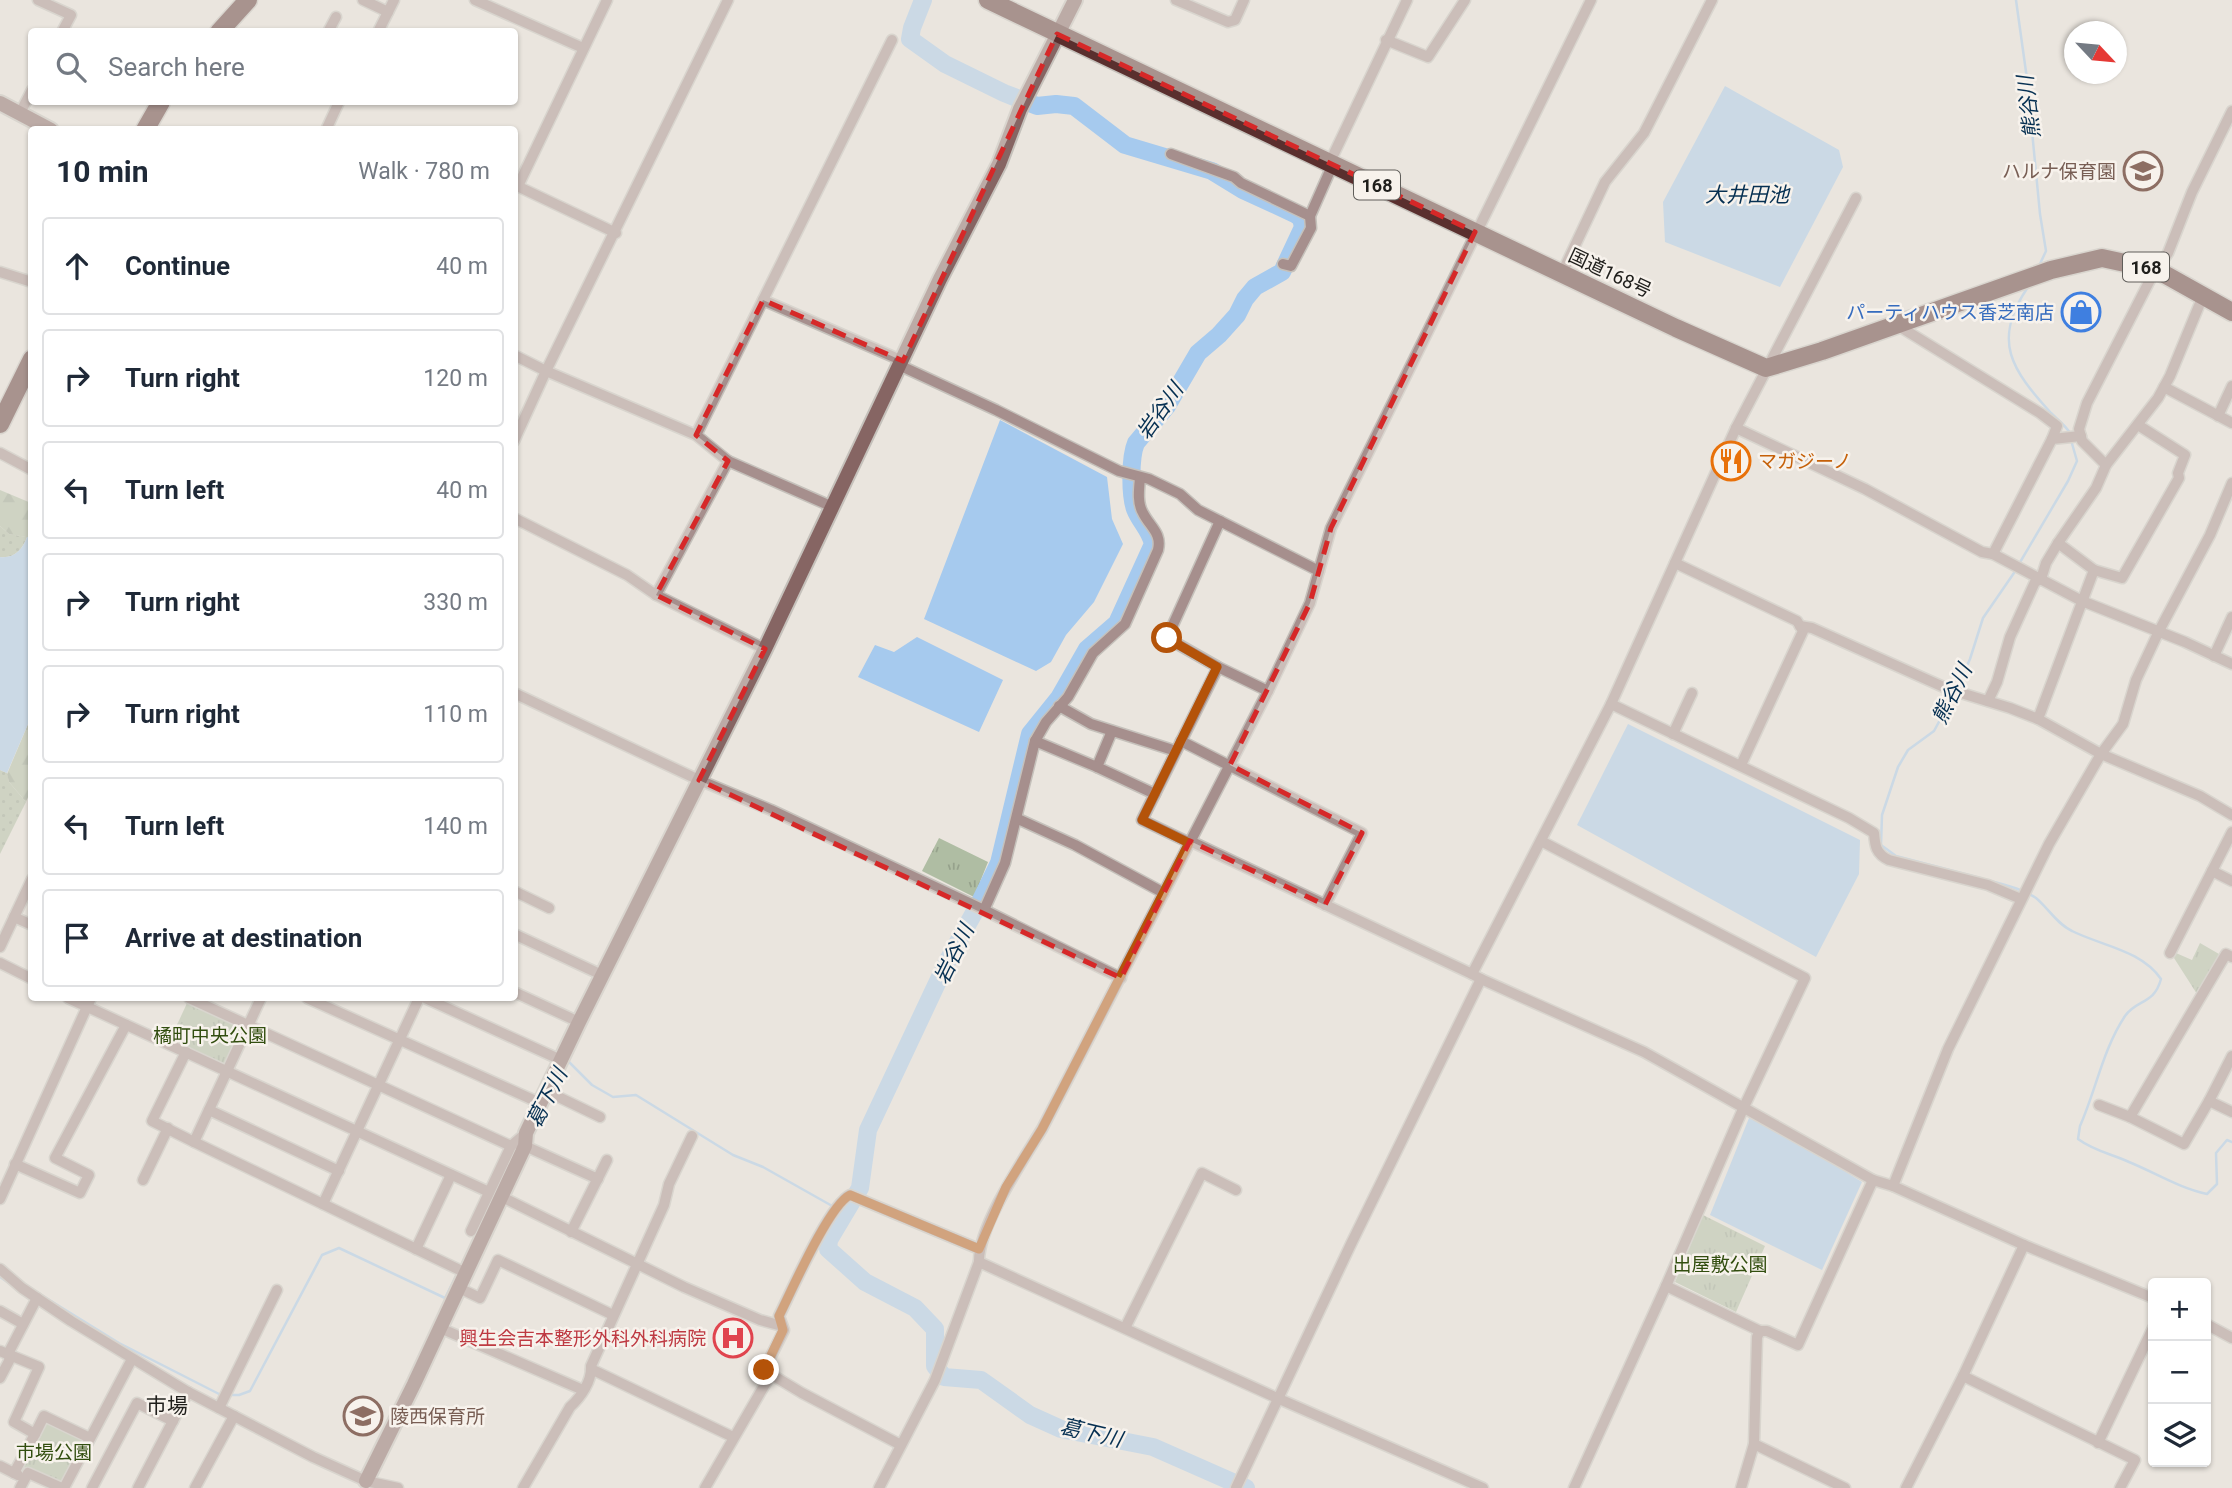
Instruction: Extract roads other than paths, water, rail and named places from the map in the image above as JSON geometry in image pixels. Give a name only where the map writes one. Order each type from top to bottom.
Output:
[{"type":"highway","points":[[224,28],[248,0]]},
{"type":"highway","name":"国道168号","points":[[988,0],[1766,368]]},
{"type":"highway","points":[[147,126],[159,105]]},
{"type":"highway","name":"168","points":[[1766,368],[1822,351],[2051,270],[2102,258],[2157,270],[2232,312]]},
{"type":"highway","points":[[0,425],[28,367]]},
{"type":"street","points":[[38,0],[71,15],[64,28]]},
{"type":"street","points":[[363,0],[387,12]]},
{"type":"street","points":[[380,28],[394,0]]},
{"type":"street","points":[[475,0],[583,48]]},
{"type":"street","points":[[518,181],[607,0]]},
{"type":"street","points":[[518,432],[728,0]]},
{"type":"street","points":[[364,1484],[466,1273],[495,1195],[765,649],[940,279],[999,164],[1020,110],[1074,0]]},
{"type":"street","points":[[1176,0],[1227,22],[1235,20],[1244,0]]},
{"type":"street","points":[[1283,264],[1291,265],[1311,228],[1310,216],[1332,163],[1386,40],[1407,0]]},
{"type":"street","points":[[1386,40],[1428,57],[1465,0]]},
{"type":"street","points":[[879,1488],[942,1364],[979,1262],[979,1249],[1006,1187],[1042,1129],[1268,691],[1310,603],[1331,528],[1591,0]]},
{"type":"street","points":[[1562,273],[1605,182],[1644,133],[1712,0]]},
{"type":"street","points":[[332,28],[336,17]]},
{"type":"street","points":[[696,435],[892,40]]},
{"type":"street","points":[[20,113],[28,98]]},
{"type":"street","points":[[0,103],[44,126]]},
{"type":"street","points":[[328,126],[338,105]]},
{"type":"street","points":[[2106,466],[2082,441],[2079,429],[2087,403],[2168,253],[2192,192],[2232,111]]},
{"type":"street","points":[[1171,154],[1234,177],[1241,183],[1310,216]]},
{"type":"street","points":[[518,186],[616,233]]},
{"type":"street","points":[[1236,1486],[1476,976],[1611,704],[1736,428],[1856,198]]},
{"type":"street","points":[[0,272],[28,281]]},
{"type":"street","points":[[1988,701],[1997,682],[2010,637],[2035,582],[2041,579],[2046,563],[2096,488],[2106,466],[2164,387],[2203,296]]},
{"type":"street","points":[[764,300],[902,363],[1119,471],[1149,479],[1180,494],[1198,510],[1319,571]]},
{"type":"street","points":[[1896,324],[2057,426],[2056,439],[1993,554]]},
{"type":"street","points":[[518,357],[696,435],[728,461],[833,507]]},
{"type":"street","points":[[2218,416],[2232,386]]},
{"type":"street","points":[[2164,387],[2232,423]]},
{"type":"street","points":[[2058,543],[2094,570],[2122,578],[2179,478],[2178,473],[2185,455],[2137,425]]},
{"type":"street","points":[[1736,428],[1865,489],[1982,552],[1993,554],[2082,601],[2159,631],[2232,664]]},
{"type":"street","points":[[2056,439],[2081,436]]},
{"type":"street","points":[[0,453],[28,468]]},
{"type":"street","points":[[656,595],[728,461]]},
{"type":"street","points":[[984,910],[1005,863],[1035,741],[1045,722],[1068,697],[1093,653],[1125,624],[1158,550],[1160,542],[1156,530],[1142,512],[1139,501],[1140,478]]},
{"type":"street","points":[[1893,1186],[1948,1049],[2021,899],[2101,754],[2123,724],[2136,680],[2210,536],[2232,482]]},
{"type":"street","points":[[518,520],[627,575],[656,595],[765,649]]},
{"type":"street","points":[[1220,521],[1167,638],[1217,667],[1268,691]]},
{"type":"street","points":[[1675,563],[1797,621],[1803,631],[1741,765]]},
{"type":"street","points":[[2038,719],[2094,570]]},
{"type":"street","points":[[2214,656],[2232,617]]},
{"type":"street","points":[[1800,626],[1812,628],[1948,689],[2038,719],[2101,754],[2200,796],[2232,815]]},
{"type":"street","points":[[1217,667],[1142,820],[1644,1052],[1873,1180],[1893,1186],[2024,1245],[2148,1296]]},
{"type":"street","points":[[1673,734],[1692,693]]},
{"type":"street","points":[[518,695],[984,910],[1121,978]]},
{"type":"street","points":[[1611,704],[1741,765],[1874,833],[1876,849],[1881,856],[1889,860],[1988,885],[2021,899]]},
{"type":"street","points":[[1059,706],[1074,716],[1112,731],[1178,746],[1230,765],[1362,833],[1325,905]]},
{"type":"street","points":[[1097,767],[1112,731]]},
{"type":"street","points":[[1035,741],[1155,794]]},
{"type":"street","points":[[1018,818],[1164,893]]},
{"type":"street","points":[[2170,953],[2232,832]]},
{"type":"street","points":[[1541,841],[1805,978],[1743,1109],[1574,1488]]},
{"type":"street","points":[[2212,871],[2232,881]]},
{"type":"street","points":[[0,947],[28,887]]},
{"type":"street","points":[[518,893],[549,908]]},
{"type":"street","points":[[14,917],[28,923]]},
{"type":"street","points":[[518,936],[602,975]]},
{"type":"street","points":[[2130,1118],[2226,954],[2232,957]]},
{"type":"street","points":[[0,963],[28,977]]},
{"type":"street","points":[[518,994],[579,1022]]},
{"type":"street","points":[[196,1001],[379,1085],[521,1142],[597,1179]]},
{"type":"street","points":[[194,1142],[260,1001]]},
{"type":"street","points":[[314,1001],[400,1040],[600,1117]]},
{"type":"street","points":[[323,1204],[418,1001]]},
{"type":"street","points":[[432,1001],[561,1060]]},
{"type":"street","points":[[0,1199],[89,1002],[125,1025],[495,1195],[637,1265],[760,1320],[782,1326]]},
{"type":"street","points":[[15,1164],[80,1193],[89,1175],[55,1158],[125,1025]]},
{"type":"street","points":[[186,1052],[152,1121],[466,1273]]},
{"type":"street","points":[[2099,1105],[2184,1144],[2232,1056]]},
{"type":"street","points":[[2209,1101],[2232,1112]]},
{"type":"street","points":[[209,1110],[339,1171]]},
{"type":"street","points":[[143,1180],[167,1128]]},
{"type":"street","points":[[523,1488],[591,1375],[613,1315],[664,1205],[669,1184],[692,1136]]},
{"type":"street","points":[[571,1232],[607,1160]]},
{"type":"street","points":[[1125,1328],[1202,1173],[1236,1190]]},
{"type":"street","points":[[416,1249],[451,1175]]},
{"type":"street","points":[[1666,1286],[1760,1331],[1798,1345],[1873,1180]]},
{"type":"street","points":[[471,1231],[495,1195]]},
{"type":"street","points":[[900,1444],[764,1370],[783,1330],[779,1316],[817,1241],[842,1199],[850,1195],[979,1249]]},
{"type":"street","points":[[1906,1488],[1963,1376],[2024,1245]]},
{"type":"street","points":[[458,1288],[480,1298],[498,1260],[613,1315]]},
{"type":"street","points":[[979,1262],[1277,1398],[1483,1488]]},
{"type":"street","points":[[0,1269],[37,1298],[188,1392],[364,1484],[398,1488]]},
{"type":"street","points":[[219,1408],[277,1290]]},
{"type":"street","points":[[5,1352],[37,1298]]},
{"type":"street","points":[[0,1311],[23,1324]]},
{"type":"street","points":[[2211,1327],[2232,1338]]},
{"type":"street","points":[[440,1328],[583,1390]]},
{"type":"street","points":[[1741,1488],[1754,1444],[1757,1337],[1760,1331]]},
{"type":"street","points":[[2098,1443],[2148,1338]]},
{"type":"street","points":[[0,1378],[9,1361],[5,1352]]},
{"type":"street","points":[[5,1352],[39,1367],[14,1422],[35,1434]]},
{"type":"street","points":[[0,1466],[14,1473],[23,1483],[27,1473],[63,1488],[132,1359]]},
{"type":"street","points":[[591,1369],[733,1437]]},
{"type":"street","points":[[705,1488],[771,1374]]},
{"type":"street","points":[[1963,1376],[2135,1460],[2120,1488]]},
{"type":"street","points":[[138,1488],[188,1392]]},
{"type":"street","points":[[92,1488],[137,1403],[173,1421]]},
{"type":"street","points":[[14,1473],[44,1416],[90,1438]]},
{"type":"street","points":[[195,1488],[234,1416]]},
{"type":"street","points":[[1754,1444],[1845,1488]]},
{"type":"water","name":"大井田池","points":[[1725,86],[1839,150],[1843,167],[1780,287],[1665,242],[1663,202]]},
{"type":"water","points":[[1000,420],[1107,477],[1112,519],[1123,544],[1094,602],[1066,635],[1051,662],[1036,671],[924,619]]},
{"type":"water","points":[[28,537],[28,724],[7,773],[0,770],[0,557],[10,556]]},
{"type":"water","points":[[917,637],[1003,680],[979,732],[858,677],[875,645],[894,652]]},
{"type":"water","points":[[1628,724],[1860,840],[1859,874],[1816,957],[1577,825]]},
{"type":"water","points":[[1751,1113],[1862,1182],[1822,1270],[1710,1215]]},
{"type":"waterway","name":"岩谷川","points":[[923,0],[910,39],[945,64],[1037,106],[1074,106],[1125,145],[1212,171],[1243,190],[1295,214],[1301,218],[1303,227],[1282,272],[1255,287],[1237,315],[1198,353],[1167,406],[1136,443],[1132,466],[1133,503],[1153,544],[1117,623],[1087,649],[1059,698],[1030,734],[999,863],[947,962],[868,1130],[860,1188],[829,1240],[828,1249],[865,1282],[915,1308],[935,1329],[935,1366],[944,1377],[981,1380],[1030,1415],[1061,1429],[1153,1447],[1246,1488]]},
{"type":"waterway","name":"熊谷川","points":[[2016,0],[2046,251],[2039,266]]},
{"type":"waterway","name":"熊谷川","points":[[2028,287],[2011,323],[2011,354],[2026,383],[2070,433]]},
{"type":"waterway","name":"熊谷川","points":[[2019,564],[2077,461],[2071,440]]},
{"type":"waterway","name":"熊谷川","points":[[1957,688],[1983,618],[2016,570]]},
{"type":"waterway","name":"熊谷川","points":[[1954,694],[1934,731],[1908,750],[1898,767],[1882,815],[1881,845],[1896,856],[1980,878]]},
{"type":"waterway","name":"熊谷川","points":[[1990,881],[2031,895],[2067,928],[2132,955],[2153,969],[2161,979],[2150,998],[2130,1011],[2117,1029],[2080,1126],[2078,1139],[2177,1184],[2207,1194],[2217,1184],[2216,1153],[2227,1140],[2232,1142]]},
{"type":"waterway","name":"葛下川","points":[[567,1060],[592,1085],[613,1097],[636,1095],[733,1155],[763,1167],[834,1207]]},
{"type":"waterway","name":"葛下川","points":[[227,1395],[250,1391],[322,1255],[339,1248],[445,1298],[457,1274]]},
{"type":"waterway","name":"葛下川","points":[[460,1268],[468,1252]]},
{"type":"waterway","name":"葛下川","points":[[0,1277],[18,1289]]},
{"type":"waterway","name":"葛下川","points":[[38,1293],[119,1343],[221,1395]]},
{"type":"place","name":"ハルナ保育園","points":[[2143,171]]},
{"type":"place","name":"パーティハウス香芝南店","points":[[2081,312]]},
{"type":"place","name":"マガジーノ","points":[[1731,461]]},
{"type":"place","name":"興生会吉本整形外科外科病院","points":[[733,1338]]},
{"type":"place","name":"陵西保育所","points":[[363,1416]]},
{"type":"district","name":"市場","points":[[167,1406]]},
{"type":"park label","name":"橘町中央公園","points":[[210,1035]]},
{"type":"park label","name":"出屋敷公園","points":[[1720,1264]]},
{"type":"park label","name":"市場公園","points":[[54,1452]]}]
